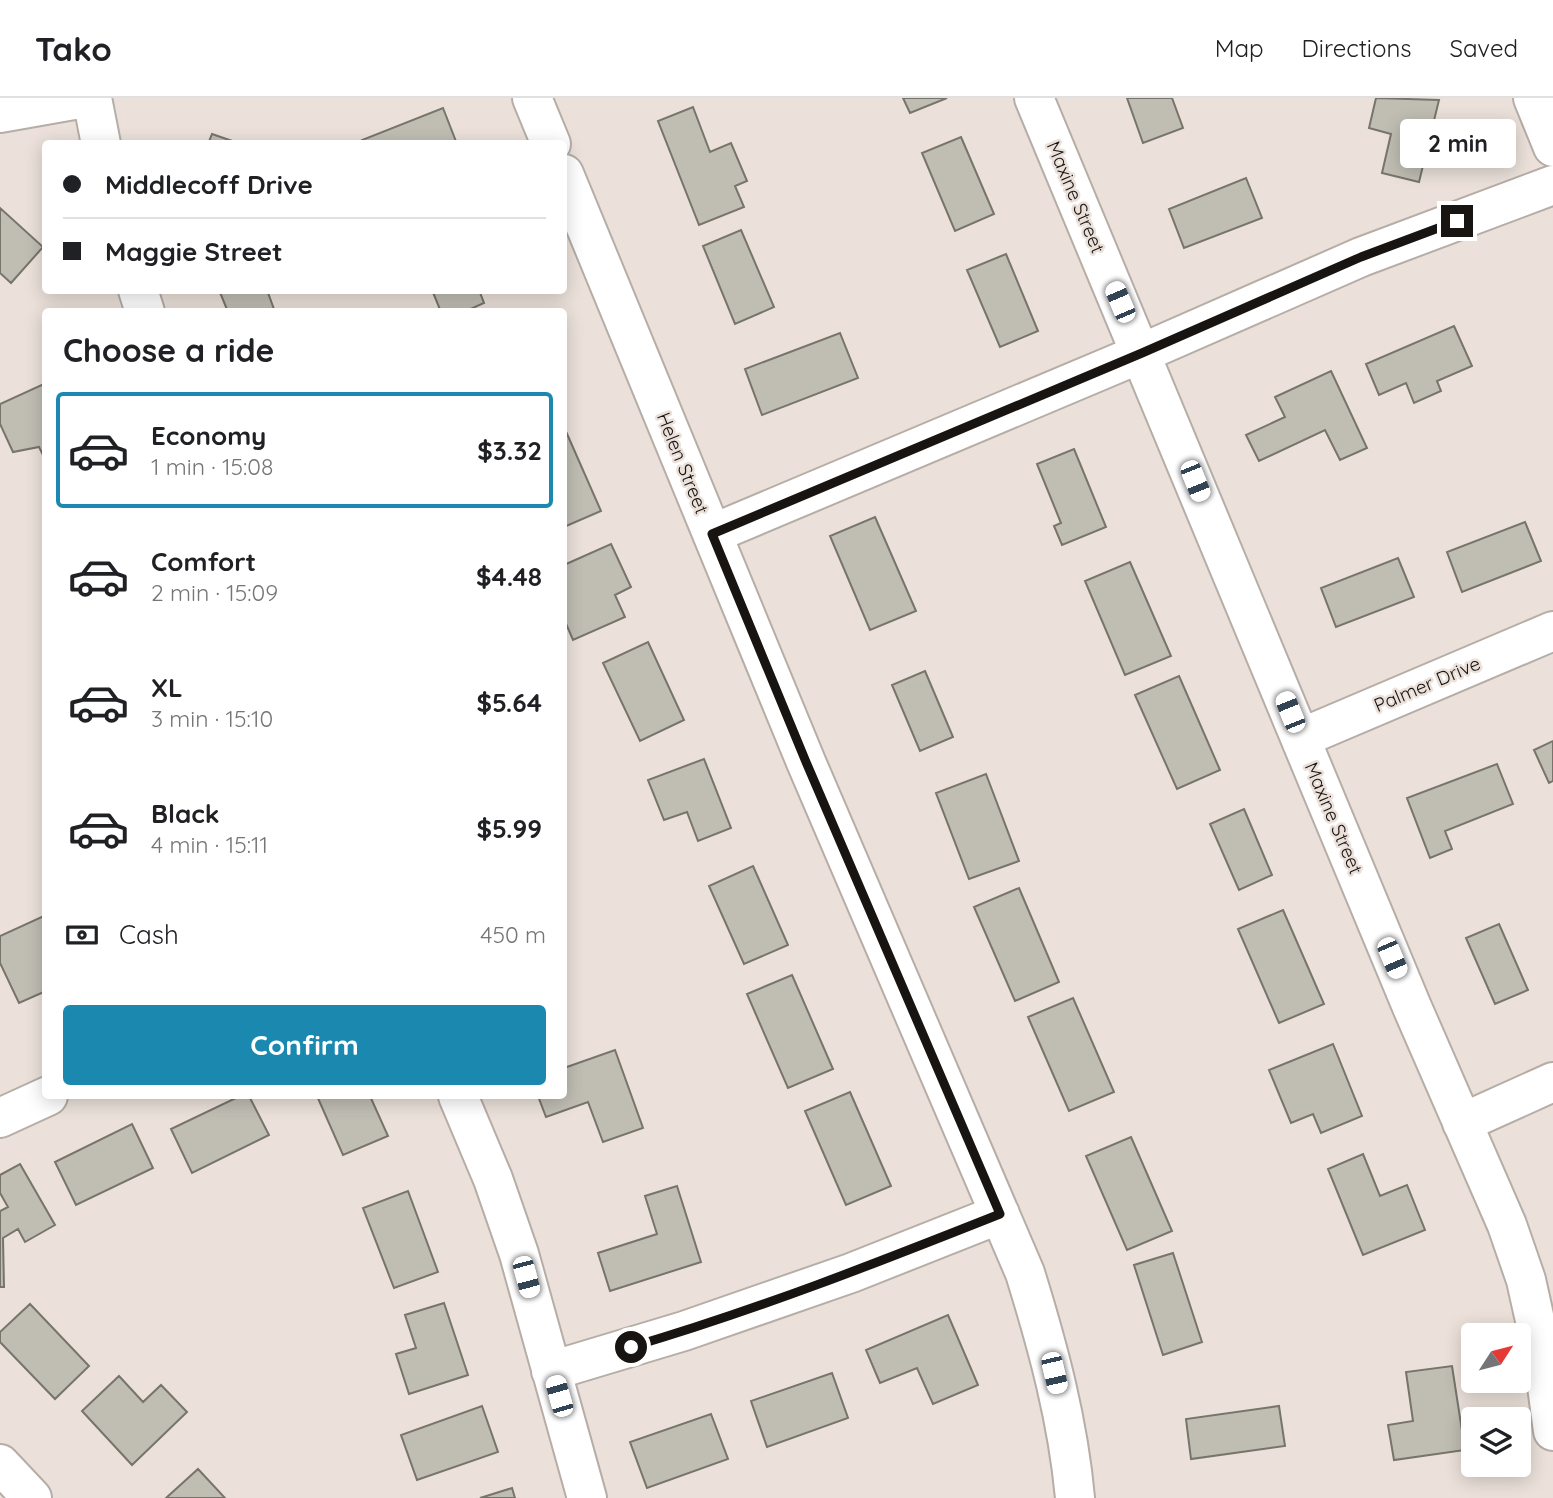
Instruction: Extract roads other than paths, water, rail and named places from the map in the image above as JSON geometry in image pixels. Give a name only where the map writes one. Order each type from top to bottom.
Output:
[{"type":"street","points":[[0,113],[85,98]]},
{"type":"street","points":[[92,98],[100,140]]},
{"type":"street","points":[[532,98],[549,140]]},
{"type":"street","name":"Maxine Street","points":[[1034,98],[1507,1225],[1526,1280],[1544,1356],[1553,1431]]},
{"type":"street","points":[[1533,98],[1553,147]]},
{"type":"street","name":"Helen Street","points":[[567,181],[806,762],[1025,1273],[1048,1348],[1065,1424],[1075,1498]]},
{"type":"street","points":[[712,534],[1142,353],[1361,257],[1553,185]]},
{"type":"street","name":"Palmer Drive","points":[[1301,738],[1553,631]]},
{"type":"street","points":[[1462,1123],[1553,1082]]},
{"type":"street","points":[[0,1118],[42,1099]]},
{"type":"street","points":[[459,1099],[493,1180],[519,1254],[587,1498]]},
{"type":"street","points":[[551,1371],[684,1331],[825,1282],[1000,1214]]},
{"type":"street","points":[[0,1464],[32,1498]]}]
